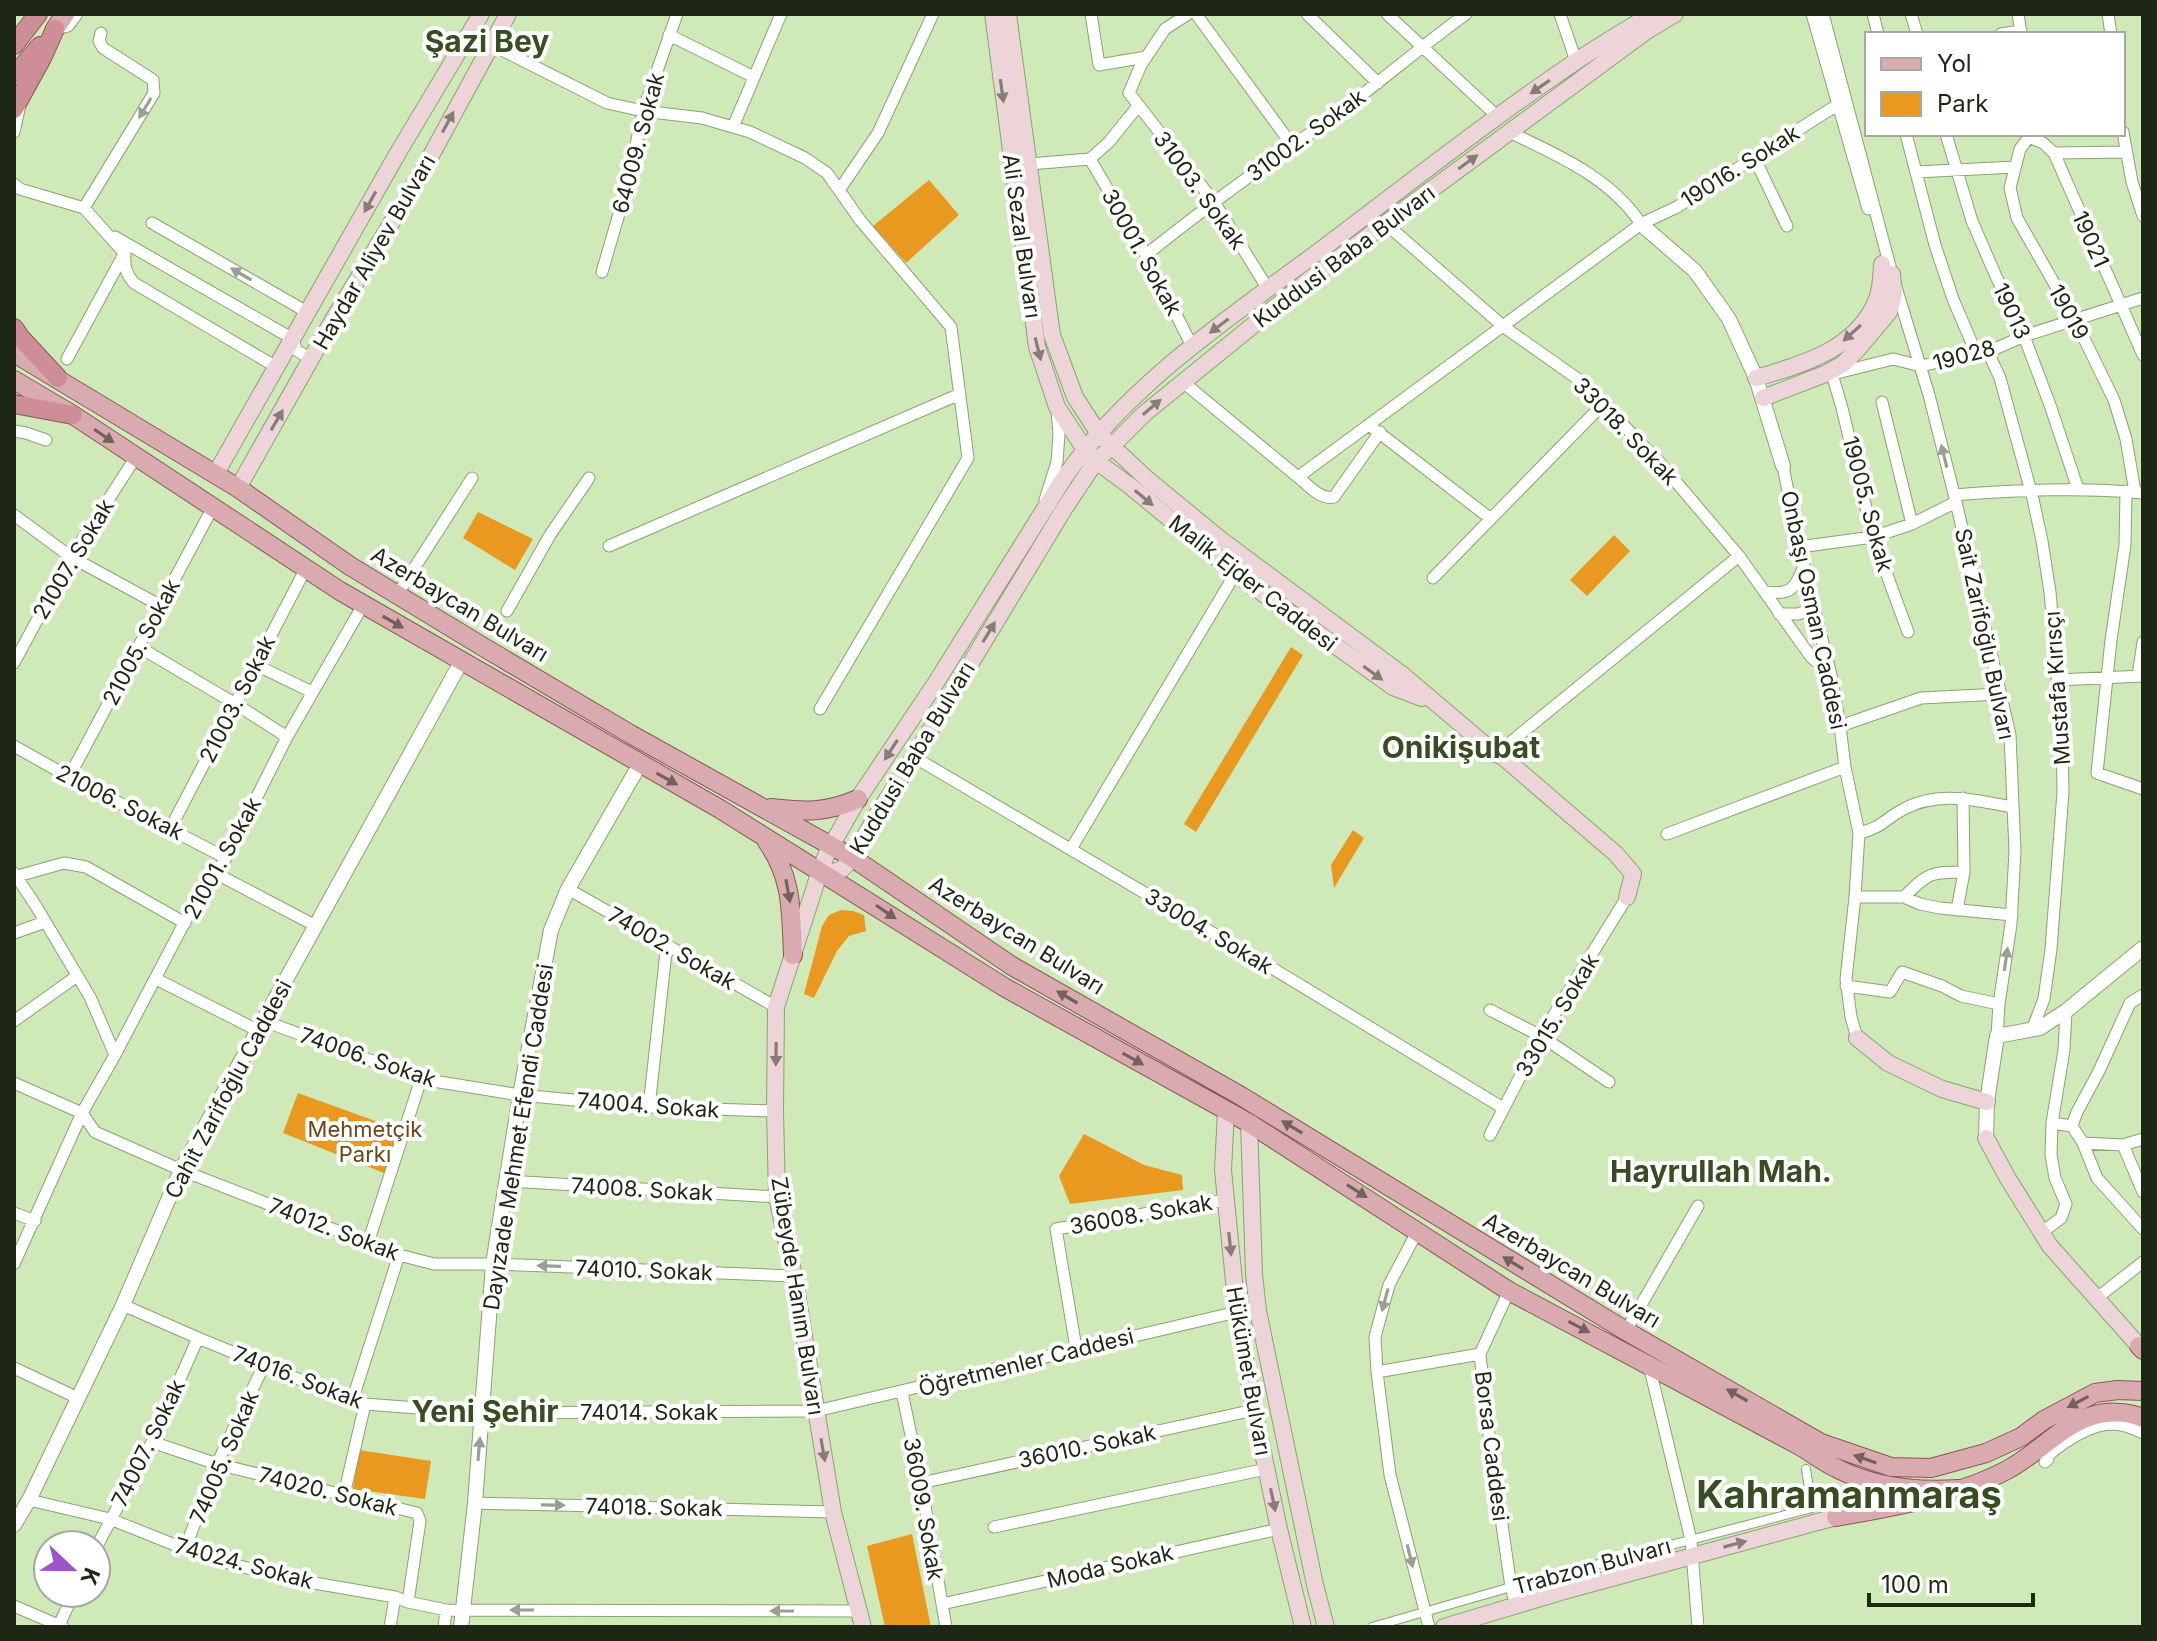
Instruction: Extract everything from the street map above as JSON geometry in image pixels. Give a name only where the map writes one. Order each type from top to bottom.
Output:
[{"type":"highway","points":[[14,45],[38,14]]},
{"type":"highway","points":[[14,76],[60,21]]},
{"type":"highway","points":[[18,102],[60,21]]},
{"type":"highway","points":[[14,328],[58,378]]},
{"type":"highway","points":[[14,404],[73,415]]},
{"type":"main road","name":"Haydar Aliyev Bulvarı","points":[[215,475],[399,151],[481,14]]},
{"type":"main road","name":"Haydar Aliyev Bulvarı","points":[[238,488],[422,172],[508,14]]},
{"type":"main road","name":"Ali Sezal Bulvarı","points":[[993,14],[1037,347],[1057,407],[1084,448]]},
{"type":"main road","name":"Ali Sezal Bulvarı","points":[[1008,14],[1052,335],[1075,397],[1106,440]]},
{"type":"main road","name":"Kuddusi Baba Bulvarı","points":[[1652,14],[1576,61],[1498,117],[1192,346],[1127,405],[1106,440],[1096,461],[853,858],[842,869],[820,871],[858,799],[937,681],[1084,448],[1106,440],[1145,413],[1310,279],[1648,30],[1675,14]]},
{"type":"main road","points":[[1763,398],[1828,374],[1857,350],[1889,312],[1894,294],[1887,269]]},
{"type":"main road","points":[[1756,378],[1805,364],[1838,346],[1861,325],[1875,305],[1887,269]]},
{"type":"main road","name":"Azerbaycan Bulvarı","points":[[14,353],[238,488],[397,595],[632,735],[853,858],[1012,966],[1241,1096],[1626,1331],[1821,1443],[1891,1467],[1931,1468],[1986,1453],[2021,1437],[2044,1420],[2095,1393],[2143,1391]]},
{"type":"main road","name":"Azerbaycan Bulvarı","points":[[14,380],[73,415],[305,570],[760,834],[1000,985],[1249,1123],[1509,1291],[1862,1480],[1918,1490],[1959,1489]]},
{"type":"main road","name":"Malik Ejder Caddesi","points":[[1106,440],[1147,479],[1220,539],[1404,676],[1616,854],[1633,874],[1627,897]]},
{"type":"main road","name":"Malik Ejder Caddesi","points":[[1084,448],[1235,574],[1393,687],[1432,702]]},
{"type":"main road","points":[[761,806],[814,812],[858,799]]},
{"type":"main road","points":[[760,834],[778,858],[785,876],[793,955]]},
{"type":"main road","name":"Zübeyde Hanım Bulvarı","points":[[820,871],[776,1007],[777,1197],[794,1276],[833,1512],[862,1619]]},
{"type":"main road","points":[[1857,1038],[1888,1063],[1942,1089],[1987,1102]]},
{"type":"main road","name":"Hükümet Bulvarı","points":[[1226,1111],[1223,1170],[1237,1312],[1266,1469],[1303,1627]]},
{"type":"main road","name":"Hükümet Bulvarı","points":[[1249,1123],[1258,1311],[1326,1627]]},
{"type":"main road","name":"Sait Zarifoğlu Bulvarı","points":[[1986,1138],[2050,1246],[2141,1348]]},
{"type":"main road","points":[[1836,1517],[1911,1503],[1959,1489],[2007,1470],[2068,1427],[2089,1417],[2109,1413],[2143,1418]]},
{"type":"main road","name":"Trabzon Bulvarı","points":[[1444,1627],[1516,1606],[1691,1542],[1836,1517]]},
{"type":"street","points":[[60,21],[68,26],[77,14]]},
{"type":"street","name":"64009. Sokak","points":[[602,272],[628,183],[643,111],[677,14]]},
{"type":"street","points":[[733,127],[781,14]]},
{"type":"street","points":[[840,189],[878,133],[933,14]]},
{"type":"street","points":[[1091,14],[1099,65],[1146,57],[1165,29],[1188,14]]},
{"type":"street","points":[[1196,14],[1292,145]]},
{"type":"street","points":[[1307,14],[1378,83]]},
{"type":"street","points":[[1387,14],[1498,117]]},
{"type":"street","name":"31002. Sokak","points":[[1146,255],[1466,14]]},
{"type":"street","points":[[1560,14],[1576,61]]},
{"type":"street","name":"Sait Zarifoğlu Bulvarı","points":[[1812,14],[1873,227],[1921,366],[2010,735],[2015,851],[2012,915],[1987,1102],[1986,1138]]},
{"type":"street","name":"Sait Zarifoğlu Bulvarı","points":[[1823,14],[1887,269]]},
{"type":"street","points":[[2018,14],[2021,32]]},
{"type":"street","points":[[84,208],[154,93],[153,80],[103,48],[99,41],[101,33]]},
{"type":"street","points":[[669,35],[754,77]]},
{"type":"street","points":[[490,44],[607,103],[702,118],[750,132],[805,158],[827,173],[860,220],[951,327],[968,458],[820,709]]},
{"type":"street","name":"31003. Sokak","points":[[1146,57],[1129,93],[1214,202],[1268,289]]},
{"type":"street","points":[[14,132],[18,102]]},
{"type":"street","name":"19016. Sokak","points":[[1298,477],[1641,224],[1677,207],[1837,105]]},
{"type":"street","points":[[1029,164],[1090,159],[1109,142],[1138,106]]},
{"type":"street","points":[[1509,132],[1592,176],[1628,205],[1641,224]]},
{"type":"street","name":"Mustafa Kırısçı","points":[[1907,136],[1935,245],[1953,299],[1982,353],[2000,378],[2030,489],[2050,592],[2063,792],[2051,949],[2044,999],[2032,1030]]},
{"type":"street","name":"19013","points":[[1947,136],[1972,221],[2024,336],[2078,489]]},
{"type":"street","points":[[2029,136],[2054,153],[2126,152]]},
{"type":"street","name":"19019","points":[[2029,136],[2020,149],[2010,188],[2017,218],[2075,320],[2114,400],[2126,439],[2135,492],[2115,606],[2097,773],[2143,789]]},
{"type":"street","points":[[2124,136],[2143,216]]},
{"type":"street","name":"19021","points":[[2054,153],[2143,355]]},
{"type":"street","points":[[1754,157],[1787,226]]},
{"type":"street","name":"30001. Sokak","points":[[1090,159],[1146,255],[1192,346]]},
{"type":"street","points":[[1916,172],[2015,167]]},
{"type":"street","points":[[14,184],[20,189],[84,208],[125,254],[124,265],[134,283],[278,368]]},
{"type":"street","points":[[152,223],[300,308],[307,316]]},
{"type":"street","name":"33018. Sokak","points":[[1385,223],[1504,327],[1582,382],[1660,463],[1739,556],[1811,657],[1831,675]]},
{"type":"street","name":"Onbaşı Osman Caddesi","points":[[1641,224],[1695,271],[1729,319],[1756,378],[1783,466],[1799,547],[1831,675],[1859,833],[1846,986],[1857,1038]]},
{"type":"street","points":[[109,234],[293,339],[296,350],[314,357]]},
{"type":"street","points":[[67,359],[125,254]]},
{"type":"street","name":"19028","points":[[1828,374],[1893,359],[1921,366],[1982,353],[2024,336],[2143,298]]},
{"type":"street","name":"19005. Sokak","points":[[1828,374],[1842,408],[1873,537],[1908,632]]},
{"type":"street","points":[[1183,382],[1329,499],[1334,497],[1380,432]]},
{"type":"street","points":[[609,546],[960,394]]},
{"type":"street","points":[[1882,402],[1912,524]]},
{"type":"street","points":[[1433,578],[1603,404]]},
{"type":"street","points":[[1039,517],[1057,462],[1057,407]]},
{"type":"street","points":[[1369,425],[1491,519]]},
{"type":"street","points":[[14,431],[46,440]]},
{"type":"street","name":"21007. Sokak","points":[[14,663],[71,557],[136,457]]},
{"type":"street","points":[[397,595],[472,478]]},
{"type":"street","points":[[507,611],[550,535],[589,478]]},
{"type":"street","points":[[1799,547],[1873,537],[1912,524],[1955,499],[2030,489],[2135,492]]},
{"type":"street","name":"21005. Sokak","points":[[69,777],[213,507]]},
{"type":"street","points":[[14,515],[71,557],[161,606]]},
{"type":"street","points":[[1496,754],[1739,556]]},
{"type":"street","points":[[1765,592],[1781,594],[1790,590],[1797,583],[1804,565]]},
{"type":"street","name":"21003. Sokak","points":[[170,829],[305,570]]},
{"type":"street","points":[[1071,849],[1235,574]]},
{"type":"street","name":"21001. Sokak","points":[[14,1264],[82,1113],[185,923],[226,858],[287,737],[363,605]]},
{"type":"street","points":[[1779,614],[1798,614],[1815,608]]},
{"type":"street","points":[[2057,680],[2140,676],[2143,642]]},
{"type":"street","points":[[139,647],[287,737]]},
{"type":"street","name":"Cahit Zarifoğlu Caddesi","points":[[14,1525],[123,1305],[181,1170],[461,662]]},
{"type":"street","points":[[254,664],[312,692]]},
{"type":"street","points":[[1840,726],[1921,698],[2000,694]]},
{"type":"street","name":"21006. Sokak","points":[[14,746],[226,858]]},
{"type":"street","name":"33004. Sokak","points":[[914,757],[1503,1108]]},
{"type":"street","name":"Dayızade Mehmet Efendi Caddesi","points":[[461,1627],[475,1503],[493,1264],[551,930],[568,889],[640,764]]},
{"type":"street","points":[[1667,834],[1845,767]]},
{"type":"street","points":[[1859,833],[1880,827],[1903,809],[1933,799],[1963,798],[2012,807]]},
{"type":"street","points":[[1957,910],[1964,872],[1963,798]]},
{"type":"street","points":[[115,1055],[90,997],[15,876],[64,863],[86,867],[185,923]]},
{"type":"street","points":[[1904,897],[1925,876],[1964,872]]},
{"type":"street","points":[[215,873],[316,926]]},
{"type":"street","name":"74002. Sokak","points":[[568,889],[776,1007]]},
{"type":"street","name":"33015. Sokak","points":[[1490,1135],[1541,1036],[1627,897]]},
{"type":"street","points":[[1855,897],[1904,897],[1920,904],[2012,915]]},
{"type":"street","points":[[14,933],[45,922]]},
{"type":"street","points":[[649,1107],[667,943]]},
{"type":"street","points":[[1997,1036],[2040,1028],[2066,1011],[2143,948]]},
{"type":"street","points":[[1846,986],[1890,992],[1902,972],[1961,996],[1999,1004]]},
{"type":"street","points":[[14,1021],[77,976]]},
{"type":"street","name":"74006. Sokak","points":[[156,979],[261,1025],[421,1079],[520,1095]]},
{"type":"street","points":[[2072,1126],[2130,1003],[2143,995]]},
{"type":"street","points":[[1490,1010],[1541,1036],[1609,1082]]},
{"type":"street","points":[[2041,1233],[2061,1218],[2066,1204],[2055,1178],[2051,1155],[2066,1011]]},
{"type":"street","points":[[368,1243],[421,1079]]},
{"type":"street","name":"74012. Sokak","points":[[14,1083],[82,1113],[95,1132],[181,1170],[399,1255],[434,1264],[493,1264]]},
{"type":"street","name":"74004. Sokak","points":[[520,1095],[649,1107],[775,1111]]},
{"type":"street","points":[[2052,1123],[2072,1126],[2083,1143],[2097,1178],[2142,1227]]},
{"type":"street","points":[[2083,1143],[2123,1145],[2143,1139]]},
{"type":"street","points":[[2123,1145],[2143,1192]]},
{"type":"street","name":"74008. Sokak","points":[[507,1181],[777,1197]]},
{"type":"street","name":"36008. Sokak","points":[[1076,1348],[1056,1229],[1226,1200]]},
{"type":"street","points":[[1626,1331],[1698,1206]]},
{"type":"street","points":[[14,1213],[35,1221]]},
{"type":"street","points":[[1418,1230],[1389,1285],[1375,1337],[1390,1475],[1429,1627]]},
{"type":"street","points":[[344,1495],[359,1403],[399,1255]]},
{"type":"street","points":[[2092,1293],[2143,1262]]},
{"type":"street","name":"74010. Sokak","points":[[493,1264],[794,1276]]},
{"type":"street","name":"Borsa Caddesi","points":[[1509,1291],[1480,1354],[1486,1414],[1516,1606]]},
{"type":"street","name":"74016. Sokak","points":[[123,1305],[359,1403],[482,1413]]},
{"type":"street","name":"Öğretmenler Caddesi","points":[[816,1411],[1237,1312]]},
{"type":"street","name":"74007. Sokak","points":[[105,1529],[152,1442],[198,1338]]},
{"type":"street","points":[[1377,1372],[1480,1354]]},
{"type":"street","points":[[1648,1364],[1691,1542],[1698,1627]]},
{"type":"street","name":"74005. Sokak","points":[[185,1549],[217,1464],[264,1365]]},
{"type":"street","points":[[14,1368],[78,1398]]},
{"type":"street","points":[[1655,1392],[1663,1380],[1676,1379]]},
{"type":"street","name":"36009. Sokak","points":[[902,1392],[946,1627]]},
{"type":"street","name":"36010. Sokak","points":[[921,1483],[1254,1410]]},
{"type":"street","name":"74014. Sokak","points":[[482,1413],[816,1411]]},
{"type":"street","points":[[2045,1462],[2047,1456],[2059,1446],[2102,1426],[2122,1425],[2143,1433]]},
{"type":"street","name":"74020. Sokak","points":[[152,1442],[217,1464],[417,1513],[420,1521],[408,1602]]},
{"type":"street","points":[[994,1527],[1266,1469]]},
{"type":"street","name":"Trabzon Bulvarı","points":[[1372,1627],[1812,1508],[1806,1469]]},
{"type":"street","name":"74024. Sokak","points":[[29,1500],[110,1519],[235,1565],[446,1610],[862,1619]]},
{"type":"street","name":"74018. Sokak","points":[[475,1503],[833,1512]]},
{"type":"street","name":"Moda Sokak","points":[[942,1604],[1279,1529]]},
{"type":"street","points":[[390,1627],[395,1597]]},
{"type":"street","points":[[14,1606],[61,1626]]},
{"type":"street","points":[[444,1627],[446,1610]]},
{"type":"green space","points":[[929,180],[959,215],[906,263],[873,226]]},
{"type":"green space","points":[[478,512],[533,539],[515,570],[463,538]]},
{"type":"green space","points":[[1614,535],[1630,551],[1587,596],[1570,580]]},
{"type":"green space","points":[[1291,647],[1303,655],[1196,832],[1184,824]]},
{"type":"green space","points":[[1353,830],[1364,838],[1334,888],[1331,865]]},
{"type":"green space","points":[[841,910],[864,915],[866,931],[849,936],[837,951],[814,998],[804,994],[822,926],[829,915]]},
{"type":"green space","name":"Mehmetçik Parkı","points":[[298,1093],[403,1131],[389,1175],[283,1133]]},
{"type":"green space","points":[[1084,1134],[1144,1165],[1182,1175],[1183,1190],[1070,1204],[1059,1176]]},
{"type":"green space","points":[[359,1450],[431,1461],[425,1499],[353,1489]]},
{"type":"green space","points":[[1820,1482],[1852,1499],[1862,1492],[1883,1500],[1826,1511]]},
{"type":"green space","points":[[912,1534],[931,1627],[885,1627],[867,1546]]},
{"type":"district","name":"Şazi Bey","points":[[487,42]]},
{"type":"district","name":"Onikişubat","points":[[1461,748]]},
{"type":"district","name":"Hayrullah Mah.","points":[[1721,1172]]},
{"type":"district","name":"Yeni Şehir","points":[[485,1412]]},
{"type":"district","name":"Kahramanmaraş","points":[[1849,1495]]}]
